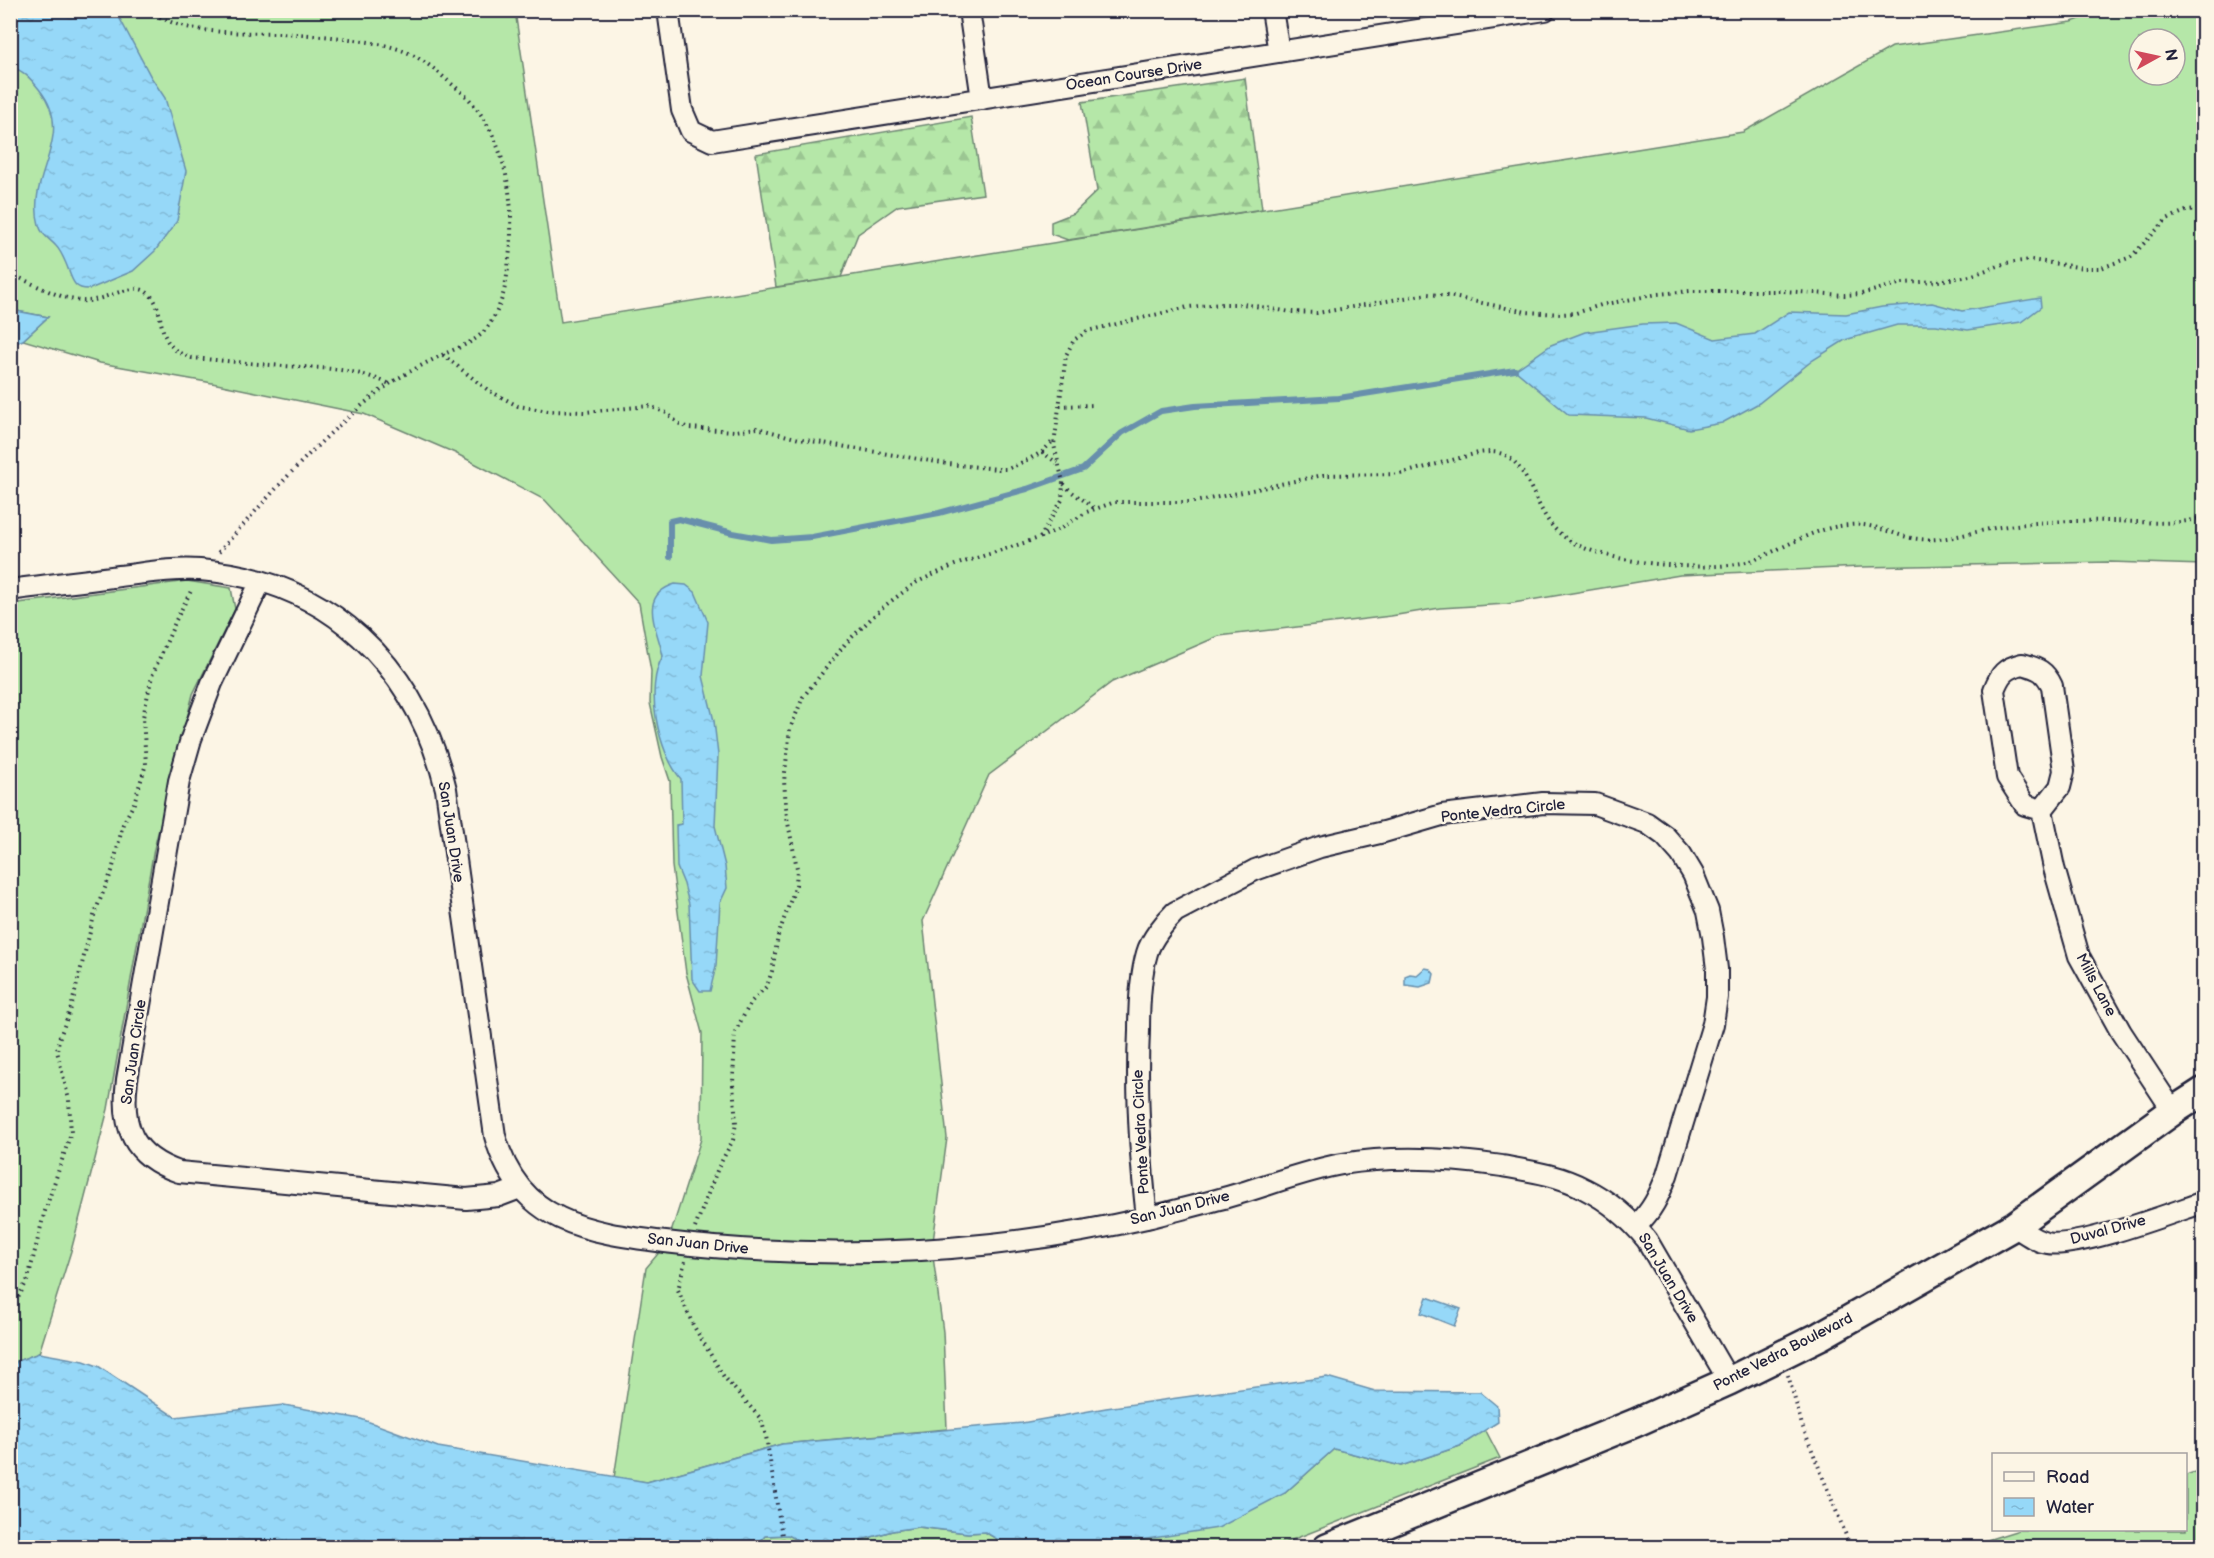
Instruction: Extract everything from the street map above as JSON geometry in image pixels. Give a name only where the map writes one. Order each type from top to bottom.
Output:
[{"type":"street","name":"Ocean Course Drive","points":[[668,10],[682,110],[691,131],[712,141],[1545,10]]},
{"type":"street","points":[[969,10],[982,99]]},
{"type":"street","points":[[1272,10],[1279,52]]},
{"type":"street","name":"San Juan Drive","points":[[10,590],[166,570],[202,570],[230,574],[261,581],[299,596],[337,618],[358,635],[389,668],[406,690],[423,721],[446,789],[495,1137],[505,1164],[520,1188],[543,1209],[569,1223],[606,1232],[722,1249],[802,1253],[878,1252],[992,1244],[1073,1233],[1147,1218],[1217,1200],[1339,1164],[1416,1157],[1465,1161],[1559,1178],[1585,1188],[1608,1203],[1636,1227],[1647,1240],[1729,1381]]},
{"type":"street","name":"San Juan Circle","points":[[261,581],[212,683],[190,738],[179,782],[127,1080],[124,1103],[126,1120],[132,1137],[152,1159],[179,1172],[466,1199],[499,1196],[520,1188]]},
{"type":"street","points":[[2022,664],[2038,668],[2047,676],[2052,686],[2064,771],[2060,788],[2042,810],[2025,805],[2007,777],[1994,690],[1999,677],[2008,667],[2022,664]]},
{"type":"street","name":"Ponte Vedra Circle","points":[[1147,1218],[1142,1176],[1137,1061],[1139,1007],[1147,951],[1167,920],[1175,912],[1255,870],[1320,847],[1442,815],[1543,803],[1595,804],[1647,823],[1665,836],[1681,854],[1693,874],[1708,911],[1717,969],[1717,997],[1713,1024],[1659,1198],[1636,1227]]},
{"type":"street","name":"Mills Lane","points":[[2042,810],[2054,868],[2079,956],[2121,1032],[2173,1111]]},
{"type":"street","name":"Ponte Vedra Boulevard","points":[[1327,1548],[1635,1423],[1729,1381],[1820,1336],[2014,1226],[2204,1091]]},
{"type":"street","name":"Duval Drive","points":[[2014,1226],[2033,1239],[2049,1244],[2083,1240],[2204,1202]]},
{"type":"path","points":[[10,1313],[28,1279],[44,1214],[71,1133],[69,1100],[57,1051],[71,1008],[95,912],[112,871],[123,824],[134,803],[146,764],[147,748],[143,717],[147,694],[152,676],[176,620],[202,570],[311,450],[390,384],[471,342],[485,331],[501,302],[508,273],[512,239],[511,202],[505,169],[496,143],[469,99],[421,58],[394,48],[298,34],[194,29],[157,16],[150,10]]},
{"type":"path","points":[[1095,509],[1077,494],[1070,492],[1064,483],[1054,445],[1066,355],[1074,340],[1087,331],[1188,307],[1243,304],[1291,312],[1317,313],[1428,294],[1526,312],[1562,315],[1658,294],[1690,291],[1861,294],[1902,283],[1963,278],[2006,263],[2031,260],[2084,268],[2100,268],[2131,257],[2166,219],[2188,210],[2204,208]]},
{"type":"path","points":[[10,274],[79,302],[140,288],[153,298],[170,346],[182,355],[192,358],[342,369],[368,375],[390,384]]},
{"type":"path","points":[[443,355],[488,390],[518,406],[548,411],[585,412],[648,406],[667,413],[688,428],[735,431],[757,428],[800,439],[948,464],[998,469],[1008,469],[1042,453],[1055,439]]},
{"type":"path","points":[[1060,406],[1095,405]]},
{"type":"path","points":[[784,1548],[766,1436],[761,1419],[724,1377],[693,1325],[678,1290],[689,1245],[718,1168],[733,1140],[736,1123],[735,1032],[751,1002],[767,986],[772,971],[777,936],[796,885],[797,868],[787,818],[784,781],[790,729],[803,697],[846,643],[883,607],[917,582],[955,565],[1039,538],[1095,509],[1115,502],[1195,502],[1323,475],[1400,474],[1478,453],[1491,452],[1504,454],[1514,462],[1544,514],[1555,529],[1570,541],[1604,555],[1681,565],[1740,564],[1755,560],[1822,530],[1848,525],[1872,525],[1918,539],[1931,539],[2002,527],[2055,522],[2109,520],[2181,522],[2204,517]]},
{"type":"path","points":[[1042,453],[1058,463]]},
{"type":"path","points":[[1039,538],[1062,500],[1064,483]]},
{"type":"path","points":[[1783,1354],[1802,1425],[1851,1548]]},
{"type":"green space","points":[[11,11],[515,11],[561,322],[1743,132],[1892,47],[2072,22],[2101,11],[2203,11],[2203,565],[2110,562],[1861,567],[1680,575],[1507,604],[1440,608],[1219,636],[1112,682],[989,775],[923,921],[947,1138],[932,1249],[943,1332],[947,1429],[782,1444],[647,1482],[614,1478],[646,1268],[668,1242],[701,1139],[702,1033],[686,973],[672,866],[670,781],[650,703],[651,671],[639,603],[545,500],[455,453],[364,414],[100,363],[23,340],[48,317],[11,310]]},
{"type":"green space","points":[[1245,78],[1262,209],[1068,240],[1051,234],[1051,222],[1074,213],[1097,191],[1082,102]]},
{"type":"green space","points":[[971,117],[983,194],[898,206],[858,234],[841,277],[776,287],[756,154]]},
{"type":"green space","points":[[187,581],[231,588],[235,609],[193,694],[154,849],[108,1109],[71,1251],[39,1353],[17,1361],[11,1372],[11,604]]},
{"type":"green space","points":[[1485,1429],[1500,1458],[1274,1547],[834,1548],[892,1531],[918,1527],[968,1533],[985,1532],[1005,1544],[1285,1493],[1334,1449],[1401,1466],[1460,1446]]},
{"type":"green space","points":[[2203,1469],[2203,1547],[1965,1547],[2016,1531],[2187,1531],[2187,1475]]},
{"type":"green space","points":[[788,1535],[814,1547],[754,1548],[765,1536]]},
{"type":"water","points":[[10,11],[112,11],[120,19],[165,98],[186,171],[177,221],[155,251],[133,271],[90,289],[80,288],[74,283],[61,253],[40,229],[37,207],[39,189],[52,140],[53,123],[50,107],[39,89],[30,78],[11,67]]},
{"type":"water","points":[[2040,298],[2041,307],[2021,322],[1968,330],[1936,325],[1897,325],[1845,340],[1813,360],[1759,403],[1722,423],[1689,429],[1646,418],[1569,415],[1515,370],[1551,345],[1585,332],[1643,324],[1676,323],[1715,339],[1755,334],[1789,312],[1846,314],[1882,307],[1932,303],[1962,311]]},
{"type":"water","points":[[11,310],[48,317],[23,340],[11,345]]},
{"type":"water","points":[[675,584],[686,585],[695,592],[708,622],[703,676],[714,721],[718,755],[715,826],[725,866],[727,888],[720,903],[716,966],[710,991],[700,991],[692,979],[689,904],[677,867],[676,825],[682,824],[681,779],[666,753],[660,736],[654,701],[657,669],[663,656],[652,614],[653,604],[656,596],[663,589]]},
{"type":"water","points":[[1425,968],[1430,969],[1434,974],[1432,983],[1420,987],[1405,985],[1405,976],[1417,975]]},
{"type":"water","points":[[1427,1297],[1461,1309],[1454,1326],[1421,1313]]},
{"type":"water","points":[[39,1353],[84,1361],[98,1366],[175,1417],[284,1405],[361,1419],[438,1447],[647,1482],[782,1444],[1022,1423],[1106,1408],[1327,1377],[1375,1391],[1480,1392],[1497,1406],[1498,1422],[1460,1446],[1401,1466],[1334,1449],[1285,1493],[1218,1528],[1134,1541],[1005,1544],[985,1532],[968,1533],[918,1527],[892,1531],[834,1548],[809,1546],[788,1535],[765,1536],[754,1548],[11,1547],[11,1372],[17,1361]]},
{"type":"waterway","points":[[670,557],[670,521],[679,519],[771,540],[812,537],[939,513],[1027,489],[1083,469],[1122,433],[1161,411],[1195,406],[1339,398],[1515,370]]}]
